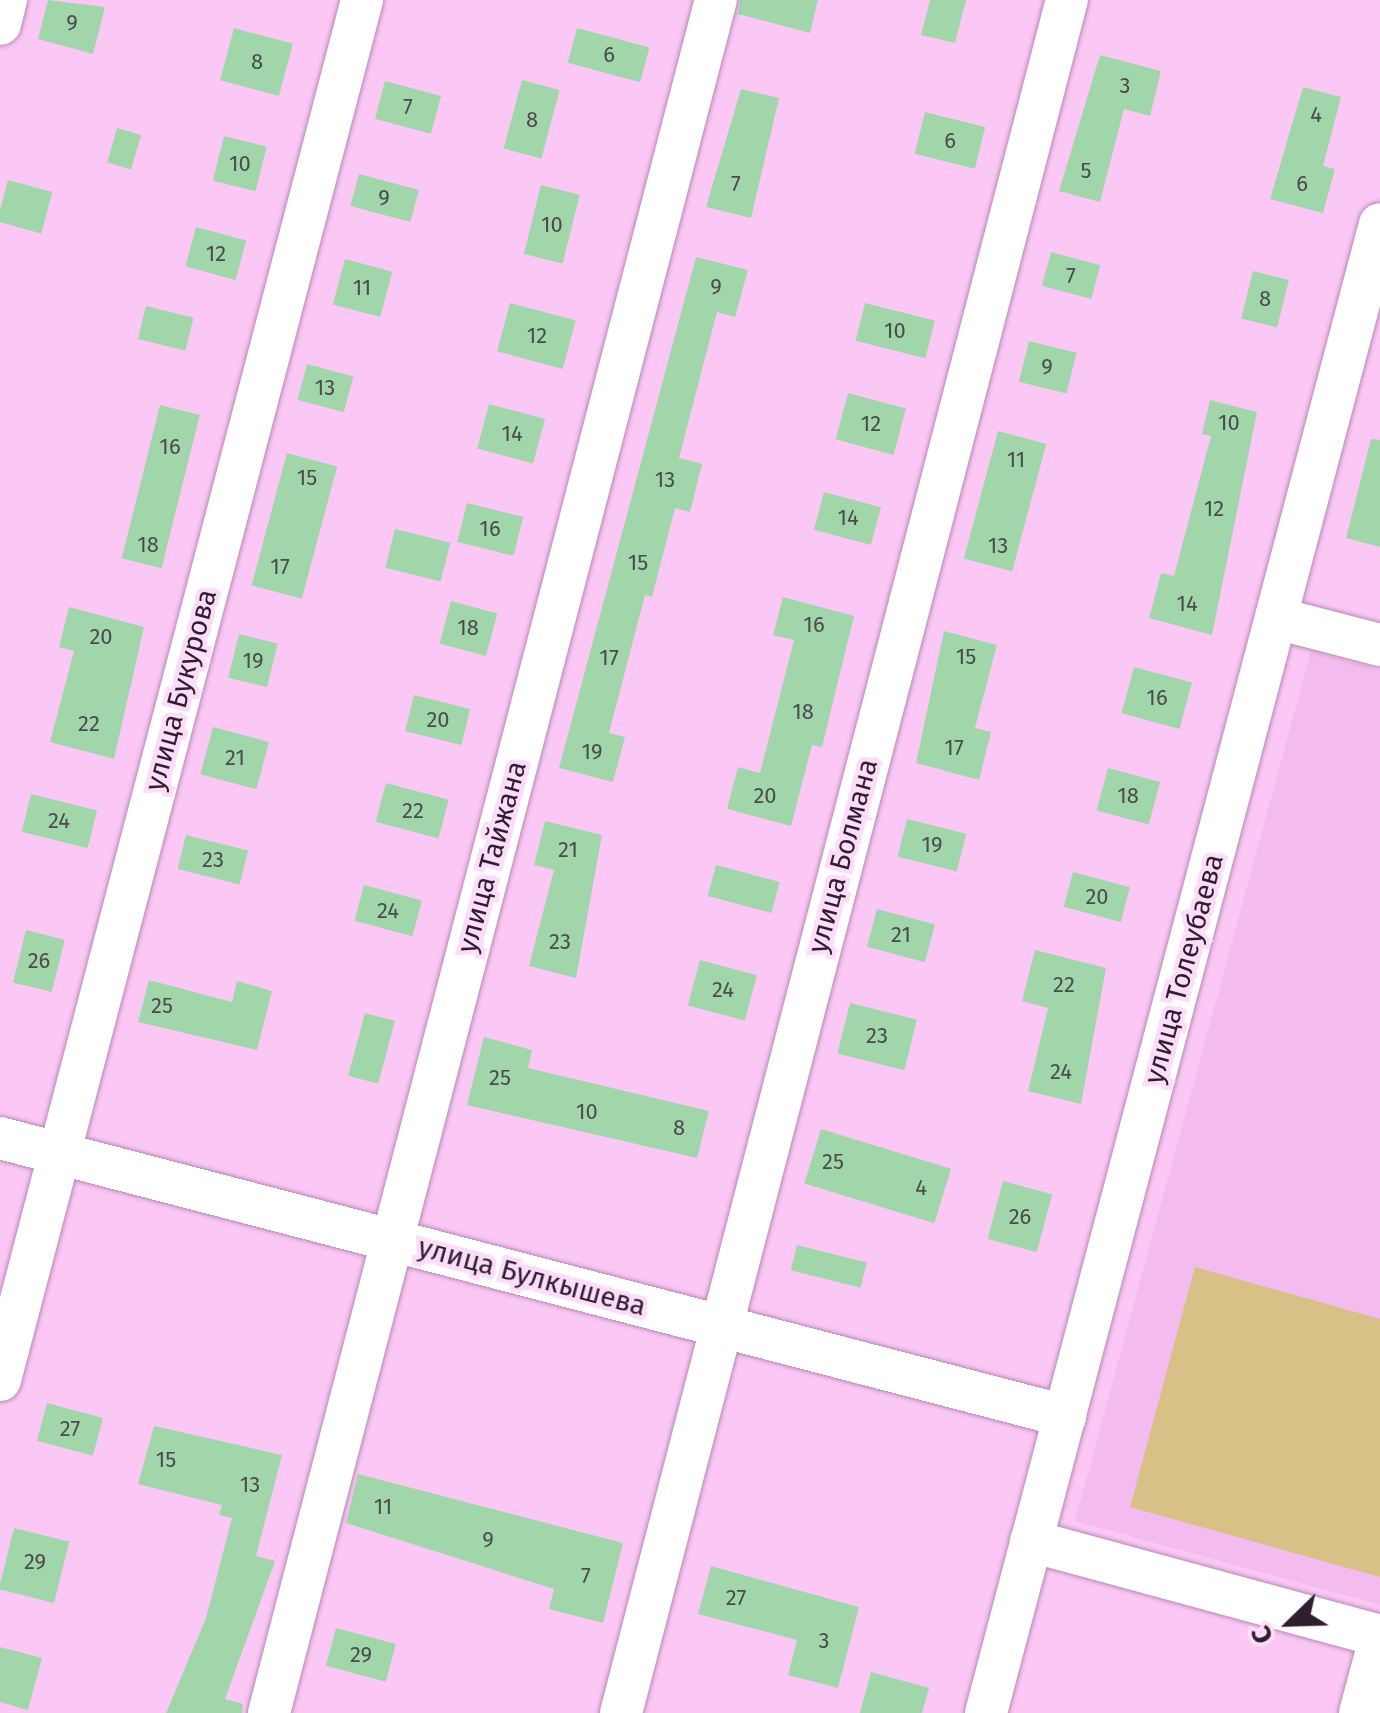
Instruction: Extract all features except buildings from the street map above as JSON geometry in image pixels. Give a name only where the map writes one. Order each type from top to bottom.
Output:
[{"type":"street","points":[[0,24],[6,0]]},
{"type":"street","name":"улица Букурова","points":[[0,1380],[362,0]]},
{"type":"street","name":"улица Тайжана","points":[[268,1713],[716,0]]},
{"type":"street","name":"улица Болмана","points":[[621,1713],[1067,0]]},
{"type":"street","name":"улица Толеубаева","points":[[986,1713],[1380,224]]},
{"type":"street","points":[[1276,618],[1380,645]]},
{"type":"street","name":"улица Булкышева","points":[[0,1138],[1065,1416]]},
{"type":"street","points":[[1031,1541],[1380,1638],[1360,1713]]},
{"type":"shaded area","points":[[1311,651],[1380,670],[1380,1605],[1075,1521]]},
{"type":"shaded area","points":[[1195,1267],[1380,1319],[1380,1577],[1130,1507]]}]
